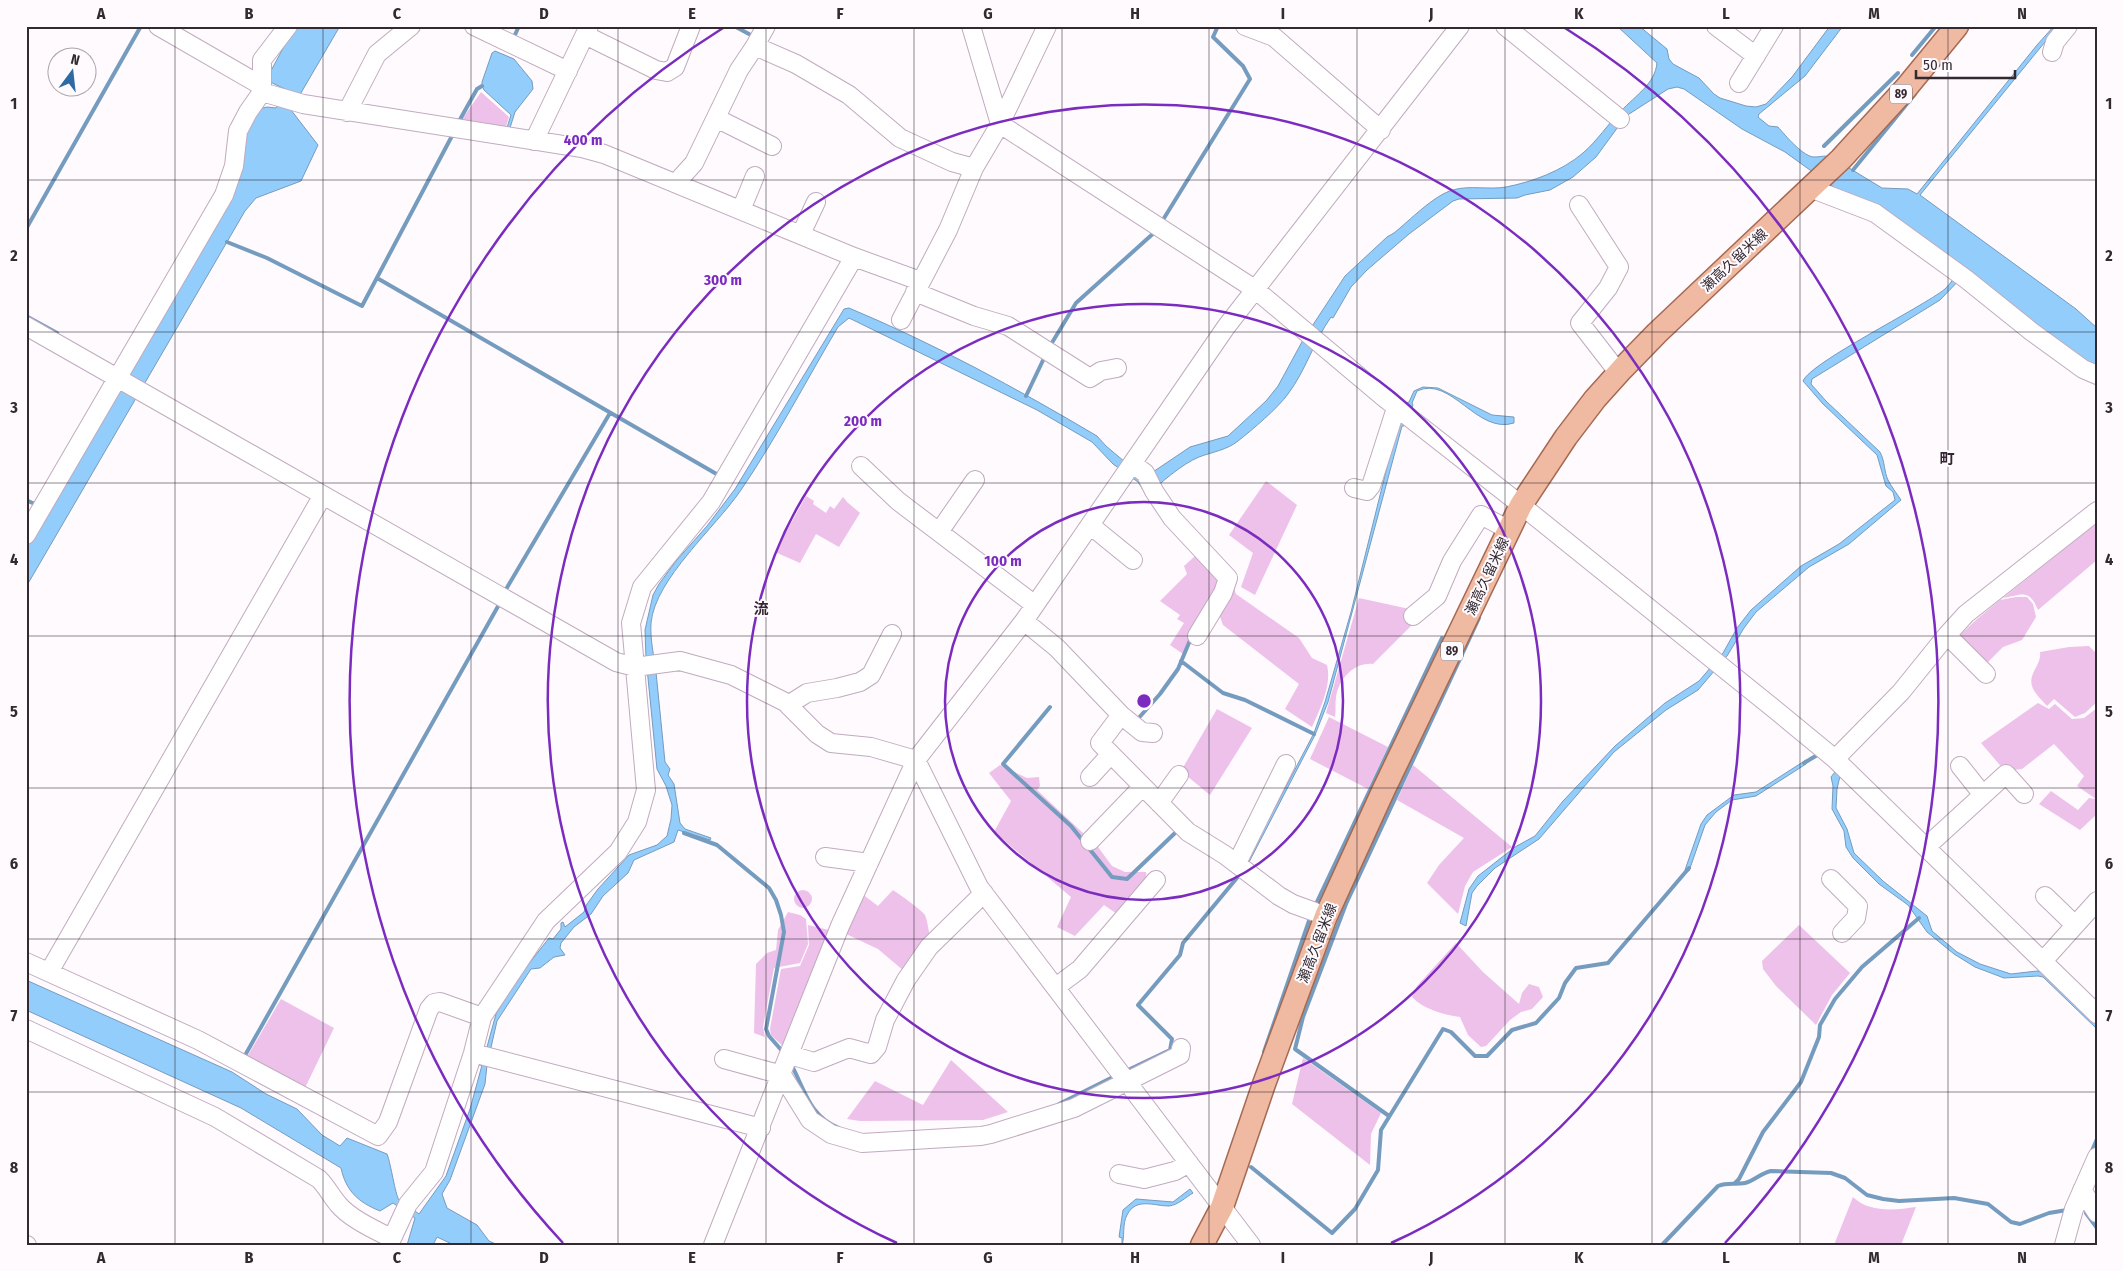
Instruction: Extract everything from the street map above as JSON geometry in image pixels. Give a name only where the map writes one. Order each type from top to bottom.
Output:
[{"type":"main road","name":"瀬高久留米線","points":[[1202,1245],[1222,1207],[1264,1084],[1326,916],[1384,789],[1521,504],[1566,436],[1618,372],[1656,333],[1841,159],[1906,88],[1957,26]]},
{"type":"street","points":[[158,26],[262,89],[303,104],[604,154],[676,182],[854,257],[918,286],[974,316],[1008,326],[1090,378],[1101,371],[1117,368]]},
{"type":"street","points":[[26,535],[224,195],[234,166],[238,131],[262,89],[262,60],[288,26]]},
{"type":"street","points":[[347,112],[376,54],[411,26]]},
{"type":"street","points":[[474,26],[568,70]]},
{"type":"street","points":[[534,141],[587,31],[656,70],[667,72],[675,67],[691,26]]},
{"type":"street","points":[[676,182],[694,163],[739,70],[766,26]]},
{"type":"street","points":[[970,26],[1000,124],[1256,290],[1396,408],[1521,504],[1835,759],[2097,1014]]},
{"type":"street","points":[[901,320],[948,230],[974,168],[1000,124],[1046,26]]},
{"type":"street","points":[[713,1245],[840,926],[916,760],[1024,621],[1226,327],[1460,26]]},
{"type":"street","points":[[1505,26],[1620,119]]},
{"type":"street","points":[[1716,26],[1756,56]]},
{"type":"street","points":[[1739,83],[1774,26]]},
{"type":"street","points":[[2052,52],[2054,42],[2068,26]]},
{"type":"street","points":[[1247,27],[1274,37],[1381,130]]},
{"type":"street","points":[[755,46],[796,64],[849,95],[900,138],[952,162],[974,168]]},
{"type":"street","points":[[716,118],[772,146]]},
{"type":"street","points":[[741,210],[755,176]]},
{"type":"street","points":[[1814,184],[1875,213],[1966,279],[2032,332],[2083,369],[2097,375]]},
{"type":"street","points":[[801,234],[816,202]]},
{"type":"street","points":[[1579,205],[1619,267],[1608,288],[1580,323],[1618,372]]},
{"type":"street","points":[[26,1029],[215,1117],[319,1179],[328,1188],[338,1205],[390,1241],[408,1204],[434,1172],[473,1053],[482,1017],[546,921],[618,852],[637,822],[646,790],[631,623],[642,587],[711,502],[854,257]]},
{"type":"street","points":[[26,326],[616,662],[635,667],[680,661],[731,675],[788,705],[817,734],[831,743],[871,747],[916,760],[979,886],[1250,1245]]},
{"type":"street","points":[[1354,488],[1367,491],[1371,486],[1396,408]]},
{"type":"street","points":[[1133,464],[1145,473],[1154,491],[1172,518],[1228,578],[1224,593],[1197,636]]},
{"type":"street","points":[[861,466],[898,501],[1035,605]]},
{"type":"street","points":[[939,532],[975,480]]},
{"type":"street","points":[[49,972],[322,495]]},
{"type":"street","points":[[1835,759],[1901,692],[1947,635],[1968,613],[2097,511]]},
{"type":"street","points":[[1414,616],[1437,596],[1452,562],[1481,515],[1509,530]]},
{"type":"street","points":[[1090,525],[1133,560]]},
{"type":"street","points":[[1968,613],[1973,591]]},
{"type":"street","points":[[1024,621],[1057,648],[1121,715],[1142,732],[1153,733]]},
{"type":"street","points":[[788,705],[807,693],[860,682],[871,675],[892,634]]},
{"type":"street","points":[[1947,635],[1986,674]]},
{"type":"street","points":[[1121,715],[1100,743],[1188,832],[1237,863],[1279,896],[1293,904],[1326,916]]},
{"type":"street","points":[[1090,778],[1110,754]]},
{"type":"street","points":[[1237,863],[1286,764]]},
{"type":"street","points":[[1960,766],[1983,795]]},
{"type":"street","points":[[1926,847],[2006,774],[2024,794]]},
{"type":"street","points":[[1159,803],[1179,775]]},
{"type":"street","points":[[1090,841],[1142,786]]},
{"type":"street","points":[[825,857],[869,863]]},
{"type":"street","points":[[1831,879],[1858,906],[1856,918],[1842,933]]},
{"type":"street","points":[[1056,987],[1080,970],[1156,880]]},
{"type":"street","points":[[790,1055],[814,1062],[849,1048],[871,1054],[877,1047],[885,1020],[906,980],[929,947],[984,893]]},
{"type":"street","points":[[2045,896],[2075,926]]},
{"type":"street","points":[[2043,961],[2097,901]]},
{"type":"street","points":[[26,962],[198,1040],[378,1136],[388,1122],[429,1009],[434,1003],[440,1002],[482,1017]]},
{"type":"street","points":[[724,1059],[782,1075],[810,1120],[830,1134],[862,1143],[981,1136],[1074,1108],[1180,1055],[1181,1048]]},
{"type":"street","points":[[473,1053],[761,1128]]},
{"type":"street","points":[[2064,1245],[2074,1210],[2097,1157]]},
{"type":"street","points":[[1119,1174],[1144,1180],[1175,1172],[1189,1163]]},
{"type":"street","points":[[2082,1190],[2097,1213]]},
{"type":"shaded area","points":[[481,92],[509,117],[504,133],[460,122]]},
{"type":"shaded area","points":[[1266,481],[1297,505],[1255,595],[1241,587],[1253,553],[1229,535]]},
{"type":"shaded area","points":[[806,496],[814,501],[813,504],[826,513],[830,506],[834,509],[843,497],[860,513],[839,547],[816,534],[800,563],[775,552]]},
{"type":"shaded area","points":[[2097,523],[2097,560],[2038,610],[2029,596],[2016,595],[2003,598]]},
{"type":"shaded area","points":[[1195,556],[1220,581],[1217,591],[1194,626],[1183,654],[1170,645],[1184,623],[1177,619],[1180,615],[1160,601],[1187,574],[1184,566]]},
{"type":"shaded area","points":[[1234,588],[1236,594],[1299,638],[1312,658],[1327,665],[1327,689],[1312,727],[1285,709],[1299,684],[1223,625],[1219,614]]},
{"type":"shaded area","points":[[2027,597],[2033,604],[2036,617],[2022,640],[2003,647],[1984,666],[1955,640],[2000,600]]},
{"type":"shaded area","points":[[1359,598],[1414,610],[1416,619],[1373,664],[1360,666],[1348,673],[1338,690],[1335,717],[1326,713]]},
{"type":"shaded area","points":[[2089,646],[2097,654],[2097,702],[2085,713],[2075,717],[2054,699],[2047,706],[2034,691],[2031,681],[2039,661],[2040,652]]},
{"type":"shaded area","points":[[2038,703],[2049,709],[2055,704],[2072,719],[2084,718],[2097,708],[2097,805],[2095,808],[2097,814],[2080,830],[2039,804],[2051,791],[2078,810],[2089,798],[2096,799],[2077,786],[2084,776],[2054,744],[2022,769],[2005,771],[1981,743]]},
{"type":"shaded area","points":[[1217,709],[1252,728],[1210,795],[1181,771]]},
{"type":"shaded area","points":[[1329,717],[1388,747],[1368,789],[1310,759]]},
{"type":"shaded area","points":[[1000,765],[1027,778],[1039,777],[1040,786],[1037,790],[1098,847],[1112,866],[1125,872],[1146,872],[1147,882],[1120,916],[1104,905],[1075,936],[1057,927],[1071,897],[994,832],[1011,801],[989,773]]},
{"type":"shaded area","points":[[1413,765],[1512,847],[1473,872],[1465,886],[1458,914],[1427,883],[1439,865],[1464,838],[1397,800]]},
{"type":"shaded area","points":[[803,890],[809,893],[812,899],[809,905],[803,908],[797,905],[794,899],[797,893]]},
{"type":"shaded area","points":[[893,890],[916,906],[925,915],[931,939],[904,971],[878,949],[844,933],[862,894],[878,906]]},
{"type":"shaded area","points":[[788,912],[800,915],[806,919],[808,944],[800,963],[774,968],[763,1027],[765,1037],[754,1033],[756,964],[767,953],[776,950],[778,930]]},
{"type":"shaded area","points":[[808,925],[829,930],[835,926],[788,1051],[771,1035],[770,1029],[781,969],[800,966],[809,945]]},
{"type":"shaded area","points":[[1799,925],[1850,973],[1832,995],[1816,1025],[1776,986],[1763,969],[1762,961]]},
{"type":"shaded area","points":[[1456,943],[1483,972],[1519,1004],[1522,993],[1529,984],[1539,987],[1543,997],[1532,1009],[1521,1012],[1510,1020],[1486,1046],[1481,1047],[1468,1035],[1460,1017],[1434,1011],[1412,997],[1417,986]]},
{"type":"shaded area","points":[[281,999],[334,1028],[304,1090],[247,1057]]},
{"type":"shaded area","points":[[1303,1058],[1381,1113],[1371,1134],[1370,1165],[1292,1104]]},
{"type":"shaded area","points":[[951,1060],[1008,1112],[983,1120],[860,1121],[847,1119],[875,1081],[923,1105]]},
{"type":"shaded area","points":[[1853,1197],[1867,1206],[1875,1208],[1900,1209],[1916,1207],[1901,1245],[1834,1245]]},
{"type":"water","points":[[295,26],[340,26],[291,110],[318,145],[301,181],[256,198],[245,211],[26,587],[26,547],[150,332],[243,133],[259,109],[267,107],[276,108],[287,90],[266,80]]},
{"type":"water","points":[[1617,26],[1639,26],[1667,49],[1669,59],[1673,64],[1699,78],[1714,94],[1720,98],[1756,107],[1766,104],[1792,77],[1830,26],[1843,26],[1805,76],[1759,114],[1758,117],[1769,126],[1778,127],[1806,154],[1815,157],[1831,157],[1882,188],[1908,189],[1917,194],[2037,45],[2054,26],[2058,26],[1920,195],[2076,309],[2097,328],[2097,372],[1965,274],[1940,300],[1812,379],[1811,384],[1826,401],[1880,452],[1888,480],[1901,500],[1849,544],[1809,567],[1756,612],[1727,656],[1698,690],[1666,710],[1614,752],[1539,839],[1495,868],[1477,886],[1472,893],[1466,926],[1460,923],[1469,889],[1478,876],[1515,847],[1535,836],[1563,801],[1615,746],[1665,703],[1699,681],[1723,653],[1737,628],[1751,610],[1801,566],[1839,544],[1895,500],[1893,492],[1886,486],[1877,455],[1823,404],[1803,381],[1810,372],[1825,361],[1945,289],[1962,268],[1839,191],[1785,152],[1742,129],[1684,89],[1677,87],[1668,89],[1626,116],[1596,157],[1573,177],[1550,190],[1517,198],[1459,199],[1453,201],[1409,234],[1367,270],[1351,287],[1333,318],[1331,317],[1325,326],[1294,385],[1278,406],[1234,444],[1186,464],[1147,496],[1138,482],[1113,464],[1092,442],[1037,410],[849,318],[838,327],[741,490],[675,571],[655,606],[651,623],[651,636],[665,762],[670,769],[668,775],[674,784],[680,823],[685,829],[711,838],[710,840],[678,830],[674,842],[634,860],[628,873],[603,896],[591,914],[574,927],[561,943],[560,948],[565,955],[554,957],[540,968],[531,969],[497,1021],[487,1065],[485,1084],[450,1180],[442,1194],[447,1208],[477,1225],[489,1241],[498,1245],[454,1245],[437,1237],[433,1245],[407,1245],[415,1218],[393,1203],[380,1211],[359,1200],[346,1183],[341,1168],[241,1108],[26,1010],[26,980],[232,1072],[266,1094],[297,1109],[322,1135],[340,1146],[347,1138],[387,1154],[399,1200],[419,1214],[446,1176],[470,1109],[496,1014],[513,984],[549,938],[553,939],[561,929],[561,923],[563,922],[565,927],[584,912],[587,904],[598,889],[629,855],[657,845],[667,836],[672,805],[666,786],[657,769],[646,658],[645,630],[653,595],[676,561],[707,526],[735,489],[844,309],[849,308],[913,336],[1036,401],[1097,436],[1144,478],[1190,447],[1228,436],[1266,401],[1278,386],[1303,340],[1345,276],[1387,237],[1438,197],[1453,190],[1506,187],[1536,179],[1566,165],[1588,148],[1616,116],[1644,89],[1652,77],[1657,63]]},
{"type":"water","points":[[495,51],[514,59],[532,81],[533,89],[515,112],[509,131],[506,131],[511,115],[482,86],[492,53]]},
{"type":"water","points":[[1423,387],[1438,388],[1492,415],[1514,417],[1514,423],[1501,424],[1488,421],[1441,391],[1429,388],[1417,391],[1404,426],[1402,426],[1328,702],[1315,735],[1248,864],[1246,863],[1314,733],[1351,612],[1398,423],[1406,403],[1409,402],[1414,391]]},
{"type":"water","points":[[1806,760],[1806,764],[1756,796],[1732,800],[1716,812],[1705,825],[1689,871],[1685,870],[1701,824],[1707,815],[1734,795],[1756,792]]},
{"type":"water","points":[[1835,772],[1840,776],[1836,808],[1847,829],[1854,853],[1883,881],[1927,916],[1932,931],[1957,952],[1980,964],[2011,974],[2037,971],[2044,973],[2097,1025],[2097,1029],[2043,977],[2004,978],[1975,967],[1954,954],[1927,932],[1908,905],[1879,884],[1853,858],[1846,847],[1844,831],[1832,809],[1833,786],[1831,777]]},
{"type":"water","points":[[1190,1189],[1193,1193],[1179,1203],[1169,1206],[1140,1204],[1131,1209],[1125,1222],[1122,1245],[1122,1238],[1119,1237],[1123,1210],[1136,1199],[1173,1202]]},
{"type":"waterway","points":[[26,229],[141,26]]},
{"type":"waterway","points":[[514,37],[519,26]]},
{"type":"waterway","points":[[734,26],[749,34]]},
{"type":"waterway","points":[[1161,223],[1250,79],[1243,66],[1213,37],[1218,26]]},
{"type":"waterway","points":[[1912,55],[1936,26]]},
{"type":"waterway","points":[[1824,146],[1898,73]]},
{"type":"waterway","points":[[458,123],[477,89],[482,86]]},
{"type":"waterway","points":[[1853,170],[1915,94]]},
{"type":"waterway","points":[[227,242],[267,258],[362,306],[453,134]]},
{"type":"waterway","points":[[1050,346],[1076,303],[1156,231]]},
{"type":"waterway","points":[[377,278],[720,476]]},
{"type":"waterway","points":[[26,316],[57,333]]},
{"type":"waterway","points":[[1026,396],[1046,354]]},
{"type":"waterway","points":[[505,591],[610,413]]},
{"type":"waterway","points":[[26,500],[37,505]]},
{"type":"waterway","points":[[243,1059],[501,601]]},
{"type":"waterway","points":[[1389,1116],[1295,1049],[1303,1017],[1346,904],[1479,618]]},
{"type":"waterway","points":[[1136,721],[1160,694],[1178,669],[1191,638]]},
{"type":"waterway","points":[[1315,906],[1442,638]]},
{"type":"waterway","points":[[1181,661],[1223,693],[1245,700],[1314,734]]},
{"type":"waterway","points":[[1050,707],[1003,764],[1071,826],[1112,877],[1127,879],[1175,833]]},
{"type":"waterway","points":[[1804,763],[1819,754]]},
{"type":"waterway","points":[[684,833],[717,845],[769,888],[776,900],[784,932],[766,1029],[769,1036],[783,1052]]},
{"type":"waterway","points":[[1251,1167],[1332,1233],[1355,1209],[1378,1170],[1381,1130],[1443,1029],[1451,1032],[1475,1056],[1487,1056],[1512,1030],[1536,1023],[1559,998],[1565,983],[1576,968],[1608,963],[1689,868]]},
{"type":"waterway","points":[[1126,1071],[1170,1050],[1172,1039],[1138,1005],[1180,955],[1183,943],[1241,873]]},
{"type":"waterway","points":[[1264,1052],[1311,915]]},
{"type":"waterway","points":[[1735,1183],[1739,1179],[1763,1132],[1801,1082],[1819,1037],[1820,1025],[1835,999],[1862,967],[1919,918]]},
{"type":"waterway","points":[[791,1064],[804,1093],[814,1109],[821,1117],[839,1128]]},
{"type":"waterway","points":[[1059,1104],[1115,1076]]},
{"type":"waterway","points":[[2091,1153],[2097,1139]]},
{"type":"waterway","points":[[1662,1245],[1718,1186],[1745,1183],[1771,1171],[1831,1173],[1845,1178],[1867,1195],[1883,1199],[1899,1201],[1954,1198],[1988,1204],[2011,1222],[2020,1224],[2049,1213],[2067,1210]]},
{"type":"waterway","points":[[2086,1213],[2097,1228]]},
{"type":"district","name":"町","points":[[1947,459]]},
{"type":"district","name":"流","points":[[761,609]]}]
